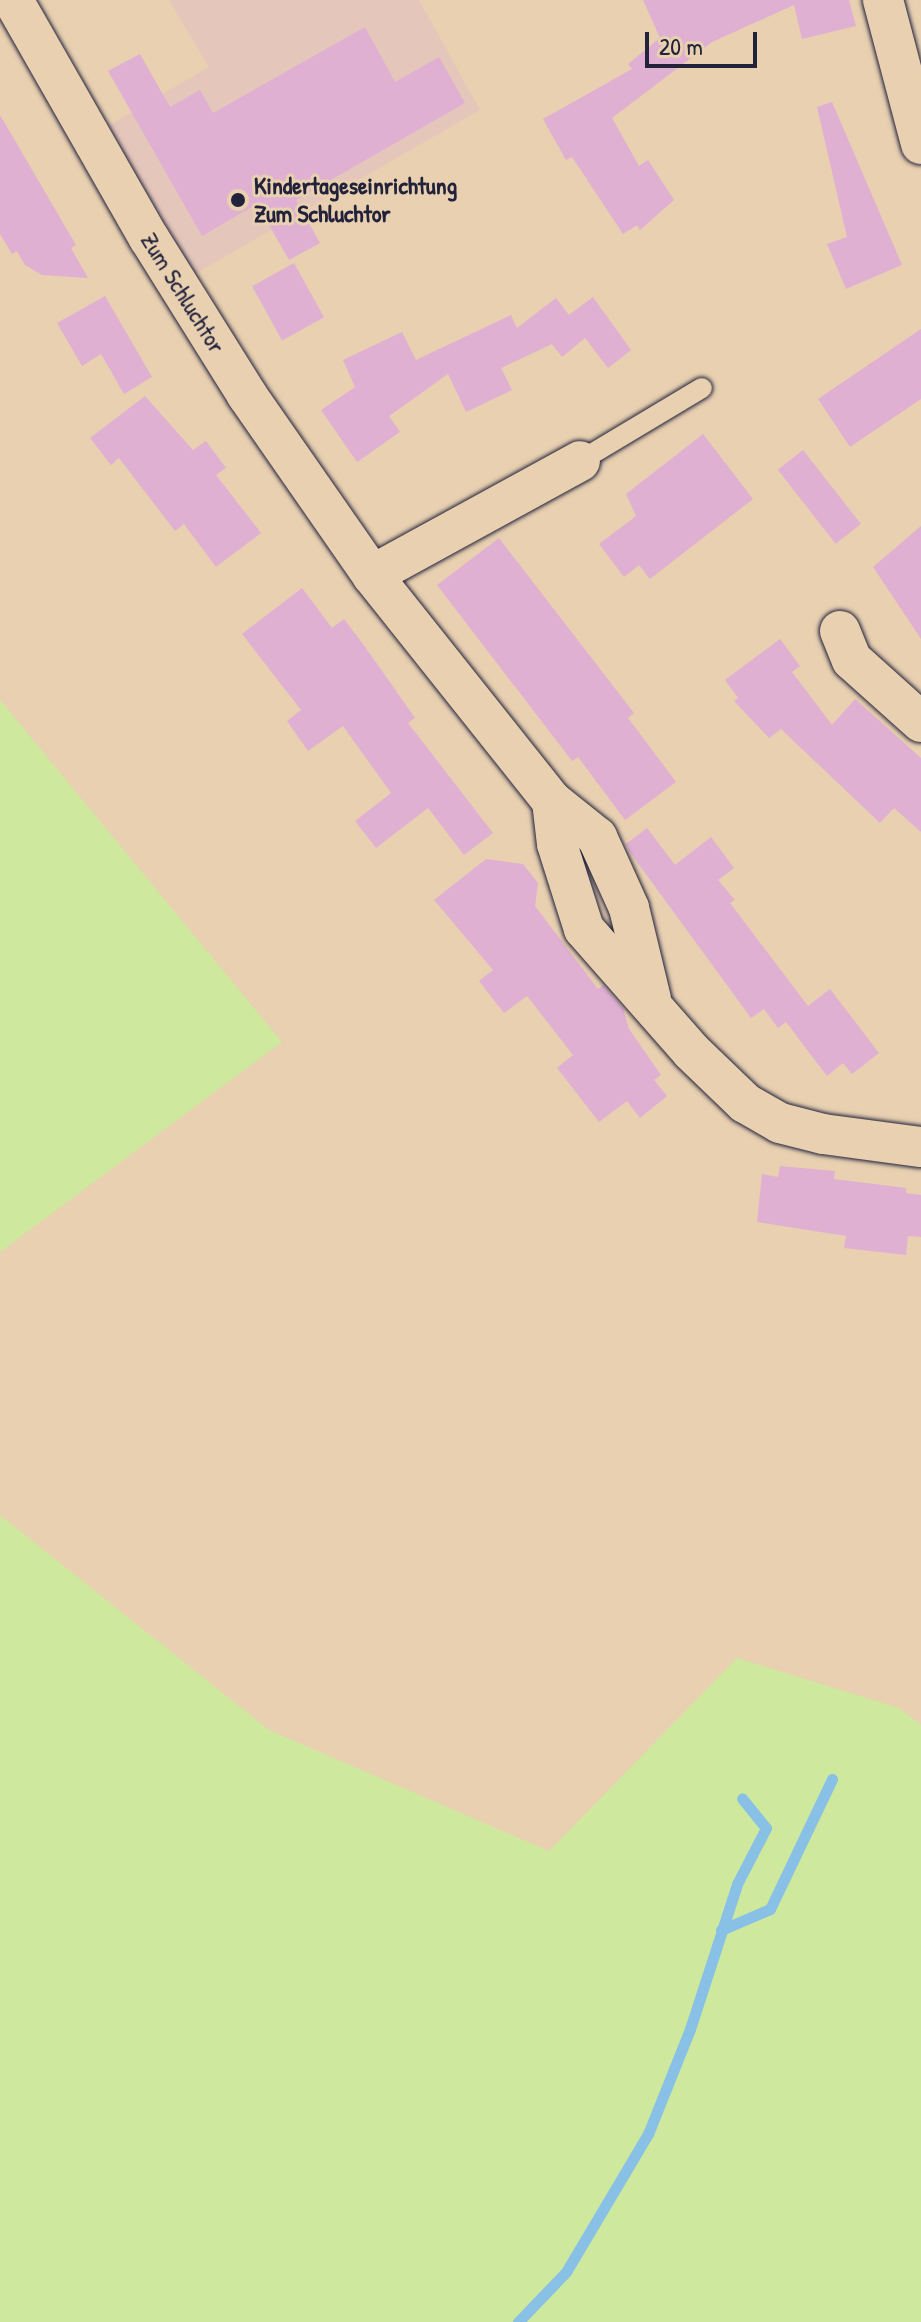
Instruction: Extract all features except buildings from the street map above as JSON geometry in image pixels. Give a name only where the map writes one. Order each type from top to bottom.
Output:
[{"type":"street","name":"Zum Schluchtor","points":[[13,0],[230,369],[372,575],[552,801],[597,837],[629,908],[651,999],[691,1051],[745,1103],[780,1123],[921,1147]]},
{"type":"street","points":[[883,0],[921,144]]},
{"type":"street","points":[[372,575],[580,461]]},
{"type":"street","points":[[840,631],[852,660],[921,722]]},
{"type":"lane","points":[[580,461],[702,388]]},
{"type":"shaded area","name":"Kindertageseinrichtung Zum Schluchtor","points":[[169,0],[419,0],[480,110],[195,274],[108,126],[209,67]]},
{"type":"green space","points":[[0,700],[282,1042],[0,1252]]},
{"type":"green space","points":[[0,1515],[269,1730],[549,1851],[737,1658],[899,1708],[921,1725],[921,2322],[0,2322]]},
{"type":"waterway","points":[[721,1930],[770,1909],[832,1779]]},
{"type":"waterway","points":[[518,2322],[566,2272],[648,2134],[690,2029],[737,1884],[766,1828],[742,1798]]},
{"type":"place","name":"Kindertageseinrichtung Zum Schluchtor","points":[[238,200]]}]
